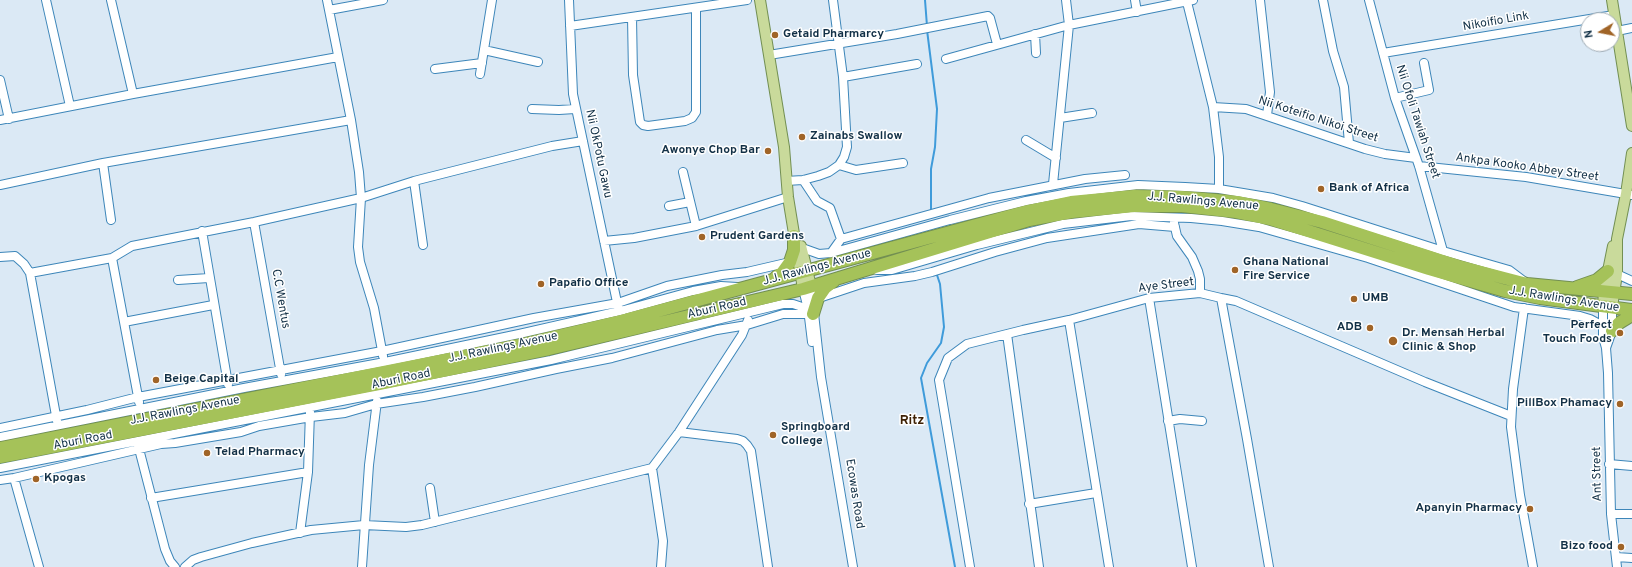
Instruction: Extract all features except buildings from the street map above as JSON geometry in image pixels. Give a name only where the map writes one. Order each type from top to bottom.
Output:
[{"type":"highway","name":"J.J. Rawlings Avenue","points":[[0,448],[245,394],[519,339],[621,321],[742,287],[773,280],[805,279],[853,258],[995,214],[1028,211],[1071,202],[1134,196],[1237,197],[1271,209],[1322,222],[1443,262],[1527,284],[1571,288],[1608,299],[1632,310]]},
{"type":"highway","name":"J.J. Rawlings Avenue","points":[[868,269],[1029,220],[1072,212],[1103,214],[1134,206],[1182,206],[1236,212],[1270,219],[1286,229],[1427,274],[1540,298],[1608,299],[1632,294]]},
{"type":"highway","points":[[773,280],[782,273],[790,262],[794,250],[794,236]]},
{"type":"highway","name":"Aburi Road","points":[[0,458],[270,410],[549,349],[620,338],[769,296],[805,279],[838,278],[868,269]]},
{"type":"highway","points":[[1571,288],[1597,280],[1612,272]]},
{"type":"highway","points":[[810,315],[818,298],[825,288],[838,278]]},
{"type":"highway","points":[[1608,299],[1632,300]]},
{"type":"highway","points":[[1608,329],[1619,324],[1632,315]]},
{"type":"main road","points":[[760,0],[788,179],[802,249],[805,279]]},
{"type":"main road","points":[[1612,0],[1614,12]]},
{"type":"main road","points":[[1620,50],[1632,126]]},
{"type":"main road","points":[[1608,299],[1612,272],[1613,247],[1617,240],[1629,194],[1632,153]]},
{"type":"main road","points":[[788,179],[788,197],[794,236],[805,279]]},
{"type":"street","points":[[46,0],[70,106]]},
{"type":"street","points":[[111,0],[133,94]]},
{"type":"street","points":[[327,0],[351,120],[359,172],[360,198],[358,246],[360,262],[374,308],[385,362]]},
{"type":"street","points":[[329,10],[383,0]]},
{"type":"street","points":[[480,74],[492,0]]},
{"type":"street","name":"Nii OkPotu Gawu","points":[[569,0],[571,69],[576,109],[619,311]]},
{"type":"street","points":[[570,26],[747,0]]},
{"type":"street","points":[[788,179],[803,180],[818,176],[839,165],[844,157],[847,147],[843,77],[833,0]]},
{"type":"street","points":[[1053,184],[1069,26],[1066,0]]},
{"type":"street","points":[[1135,0],[1137,12]]},
{"type":"street","points":[[1260,0],[1270,92],[1267,115]]},
{"type":"street","points":[[1323,0],[1333,51],[1344,87],[1349,143]]},
{"type":"street","name":"Nii Ofoli Tawiah Street","points":[[1369,0],[1395,98],[1419,166],[1443,251]]},
{"type":"street","points":[[946,59],[997,44],[1069,26],[1190,1],[1213,108],[1220,157],[1219,189]]},
{"type":"street","points":[[632,17],[633,75],[640,122],[643,125],[648,126],[686,121],[692,118],[696,112],[696,8]]},
{"type":"street","points":[[769,55],[897,34],[988,16],[990,18],[997,44]]},
{"type":"street","name":"Nikoifio Link","points":[[1383,53],[1580,21]]},
{"type":"street","points":[[1620,30],[1632,28]]},
{"type":"street","points":[[1036,34],[1036,54]]},
{"type":"street","points":[[484,50],[538,62]]},
{"type":"street","points":[[0,120],[338,57]]},
{"type":"street","points":[[435,69],[482,63]]},
{"type":"street","points":[[1395,98],[1429,90],[1424,63]]},
{"type":"street","points":[[843,77],[917,64]]},
{"type":"street","points":[[0,80],[9,119]]},
{"type":"street","name":"Nii Koteifio Nikoi Street","points":[[1213,108],[1246,109],[1365,149],[1385,154],[1416,158]]},
{"type":"street","points":[[532,109],[576,109]]},
{"type":"street","points":[[1060,118],[1092,113]]},
{"type":"street","points":[[0,185],[103,163],[351,120]]},
{"type":"street","points":[[1026,140],[1056,158]]},
{"type":"street","points":[[30,273],[112,258],[132,246],[202,231],[254,222],[360,198],[414,180],[552,146],[583,141]]},
{"type":"street","points":[[103,163],[111,220]]},
{"type":"street","points":[[839,165],[856,170],[903,163]]},
{"type":"street","name":"Ankpa Kooko Abbey Street","points":[[1419,166],[1526,177],[1629,194]]},
{"type":"street","points":[[683,172],[696,226]]},
{"type":"street","points":[[831,253],[841,239],[989,198],[1085,178],[1124,175]]},
{"type":"street","points":[[414,180],[423,245]]},
{"type":"street","points":[[803,180],[817,201],[830,208],[841,239]]},
{"type":"street","points":[[802,249],[819,254],[831,253],[995,214],[1069,193],[1138,185],[1219,189],[1237,197],[1273,198],[1509,270],[1527,284]]},
{"type":"street","points":[[604,241],[634,238],[696,226],[788,197]]},
{"type":"street","points":[[668,206],[690,202]]},
{"type":"street","points":[[1103,214],[1174,217],[1286,229]]},
{"type":"street","points":[[1174,217],[1178,236],[1192,257],[1198,271],[1200,279],[1200,293]]},
{"type":"street","name":"C.C Wentus","points":[[254,222],[282,381]]},
{"type":"street","points":[[818,298],[864,283],[932,272],[995,252],[1047,238],[1139,224],[1175,227]]},
{"type":"street","points":[[202,231],[213,305],[230,391]]},
{"type":"street","points":[[0,257],[16,256],[30,273],[58,426]]},
{"type":"street","points":[[112,258],[140,408]]},
{"type":"street","points":[[0,428],[138,397],[382,352],[534,318],[618,303],[667,286],[722,275],[747,272],[790,262]]},
{"type":"street","points":[[1612,272],[1632,281]]},
{"type":"street","points":[[1427,274],[1514,307],[1590,318],[1608,329]]},
{"type":"street","points":[[178,280],[209,278]]},
{"type":"street","name":"Ecowas Road","points":[[805,279],[853,567]]},
{"type":"street","points":[[0,437],[230,391],[245,394],[282,381],[519,339],[694,291],[721,286],[742,287]]},
{"type":"street","name":"Aye Street","points":[[970,567],[939,380],[948,358],[967,344],[1069,320],[1149,298],[1200,293],[1236,301],[1425,382],[1510,416]]},
{"type":"street","points":[[1149,298],[1192,567]]},
{"type":"street","points":[[1220,298],[1269,567]]},
{"type":"street","points":[[1608,299],[1608,329]]},
{"type":"street","points":[[0,468],[137,440],[270,410],[310,408],[551,360],[620,338],[783,304],[793,304],[810,315]]},
{"type":"street","points":[[124,322],[213,305]]},
{"type":"street","points":[[1524,308],[1510,416],[1520,495],[1533,567]]},
{"type":"street","points":[[185,567],[193,560],[201,557],[252,543],[319,528],[364,525],[406,527],[435,522],[652,468],[679,432],[742,335],[747,325],[750,312]]},
{"type":"street","points":[[0,480],[73,465],[139,449],[241,432],[258,426],[345,413],[376,404],[475,387],[612,358],[717,330],[747,325],[783,314],[810,315]]},
{"type":"street","points":[[1069,320],[1109,567]]},
{"type":"street","name":"Ant Street","points":[[1608,329],[1606,348],[1609,464],[1611,514],[1617,567]]},
{"type":"street","points":[[1007,334],[1029,504],[1039,567]]},
{"type":"street","points":[[362,567],[369,465],[378,394]]},
{"type":"street","points":[[300,533],[308,472],[311,417],[310,408]]},
{"type":"street","points":[[1168,421],[1180,419],[1202,420]]},
{"type":"street","points":[[15,425],[17,434]]},
{"type":"street","points":[[679,432],[736,439],[743,442],[751,451],[768,567]]},
{"type":"street","points":[[137,440],[165,549],[170,561],[175,567]]},
{"type":"street","points":[[71,453],[73,465]]},
{"type":"street","points":[[1609,464],[1632,466]]},
{"type":"street","points":[[652,468],[663,541],[662,567]]},
{"type":"street","points":[[151,498],[308,472]]},
{"type":"street","points":[[14,478],[39,567]]},
{"type":"street","points":[[430,488],[435,522]]},
{"type":"street","points":[[1029,504],[1096,493]]},
{"type":"street","points":[[1611,514],[1632,514]]},
{"type":"street","points":[[1616,558],[1632,558]]},
{"type":"waterway","points":[[925,0],[927,26]]},
{"type":"waterway","points":[[927,30],[937,109],[935,147],[931,169],[931,210]]},
{"type":"waterway","points":[[937,275],[940,284],[944,327],[941,343],[927,363],[921,378],[955,567]]},
{"type":"place","name":"Getaid Pharmarcy","points":[[775,35]]},
{"type":"place","name":"Zainabs Swallow","points":[[802,137]]},
{"type":"place","name":"Awonye Chop Bar","points":[[768,151]]},
{"type":"place","name":"Bank of Africa","points":[[1321,189]]},
{"type":"place","name":"Prudent Gardens","points":[[702,237]]},
{"type":"place","name":"Ghana National Fire Service","points":[[1235,270]]},
{"type":"place","name":"Papafio Office","points":[[541,284]]},
{"type":"place","name":"UMB","points":[[1354,299]]},
{"type":"place","name":"ADB","points":[[1370,328]]},
{"type":"place","name":"Perfect Touch Foods","points":[[1620,333]]},
{"type":"place","name":"Dr. Mensah Herbal Clinic & Shop","points":[[1393,341]]},
{"type":"place","name":"Beige Capital","points":[[156,380]]},
{"type":"place","name":"PillBox Phamacy","points":[[1620,404]]},
{"type":"place","name":"Springboard College","points":[[773,435]]},
{"type":"place","name":"Telad Pharmacy","points":[[207,453]]},
{"type":"place","name":"Kpogas","points":[[36,479]]},
{"type":"place","name":"Apanyin Pharmacy","points":[[1530,509]]},
{"type":"place","name":"Bizo food","points":[[1621,547]]},
{"type":"district","name":"Ritz","points":[[912,421]]}]
